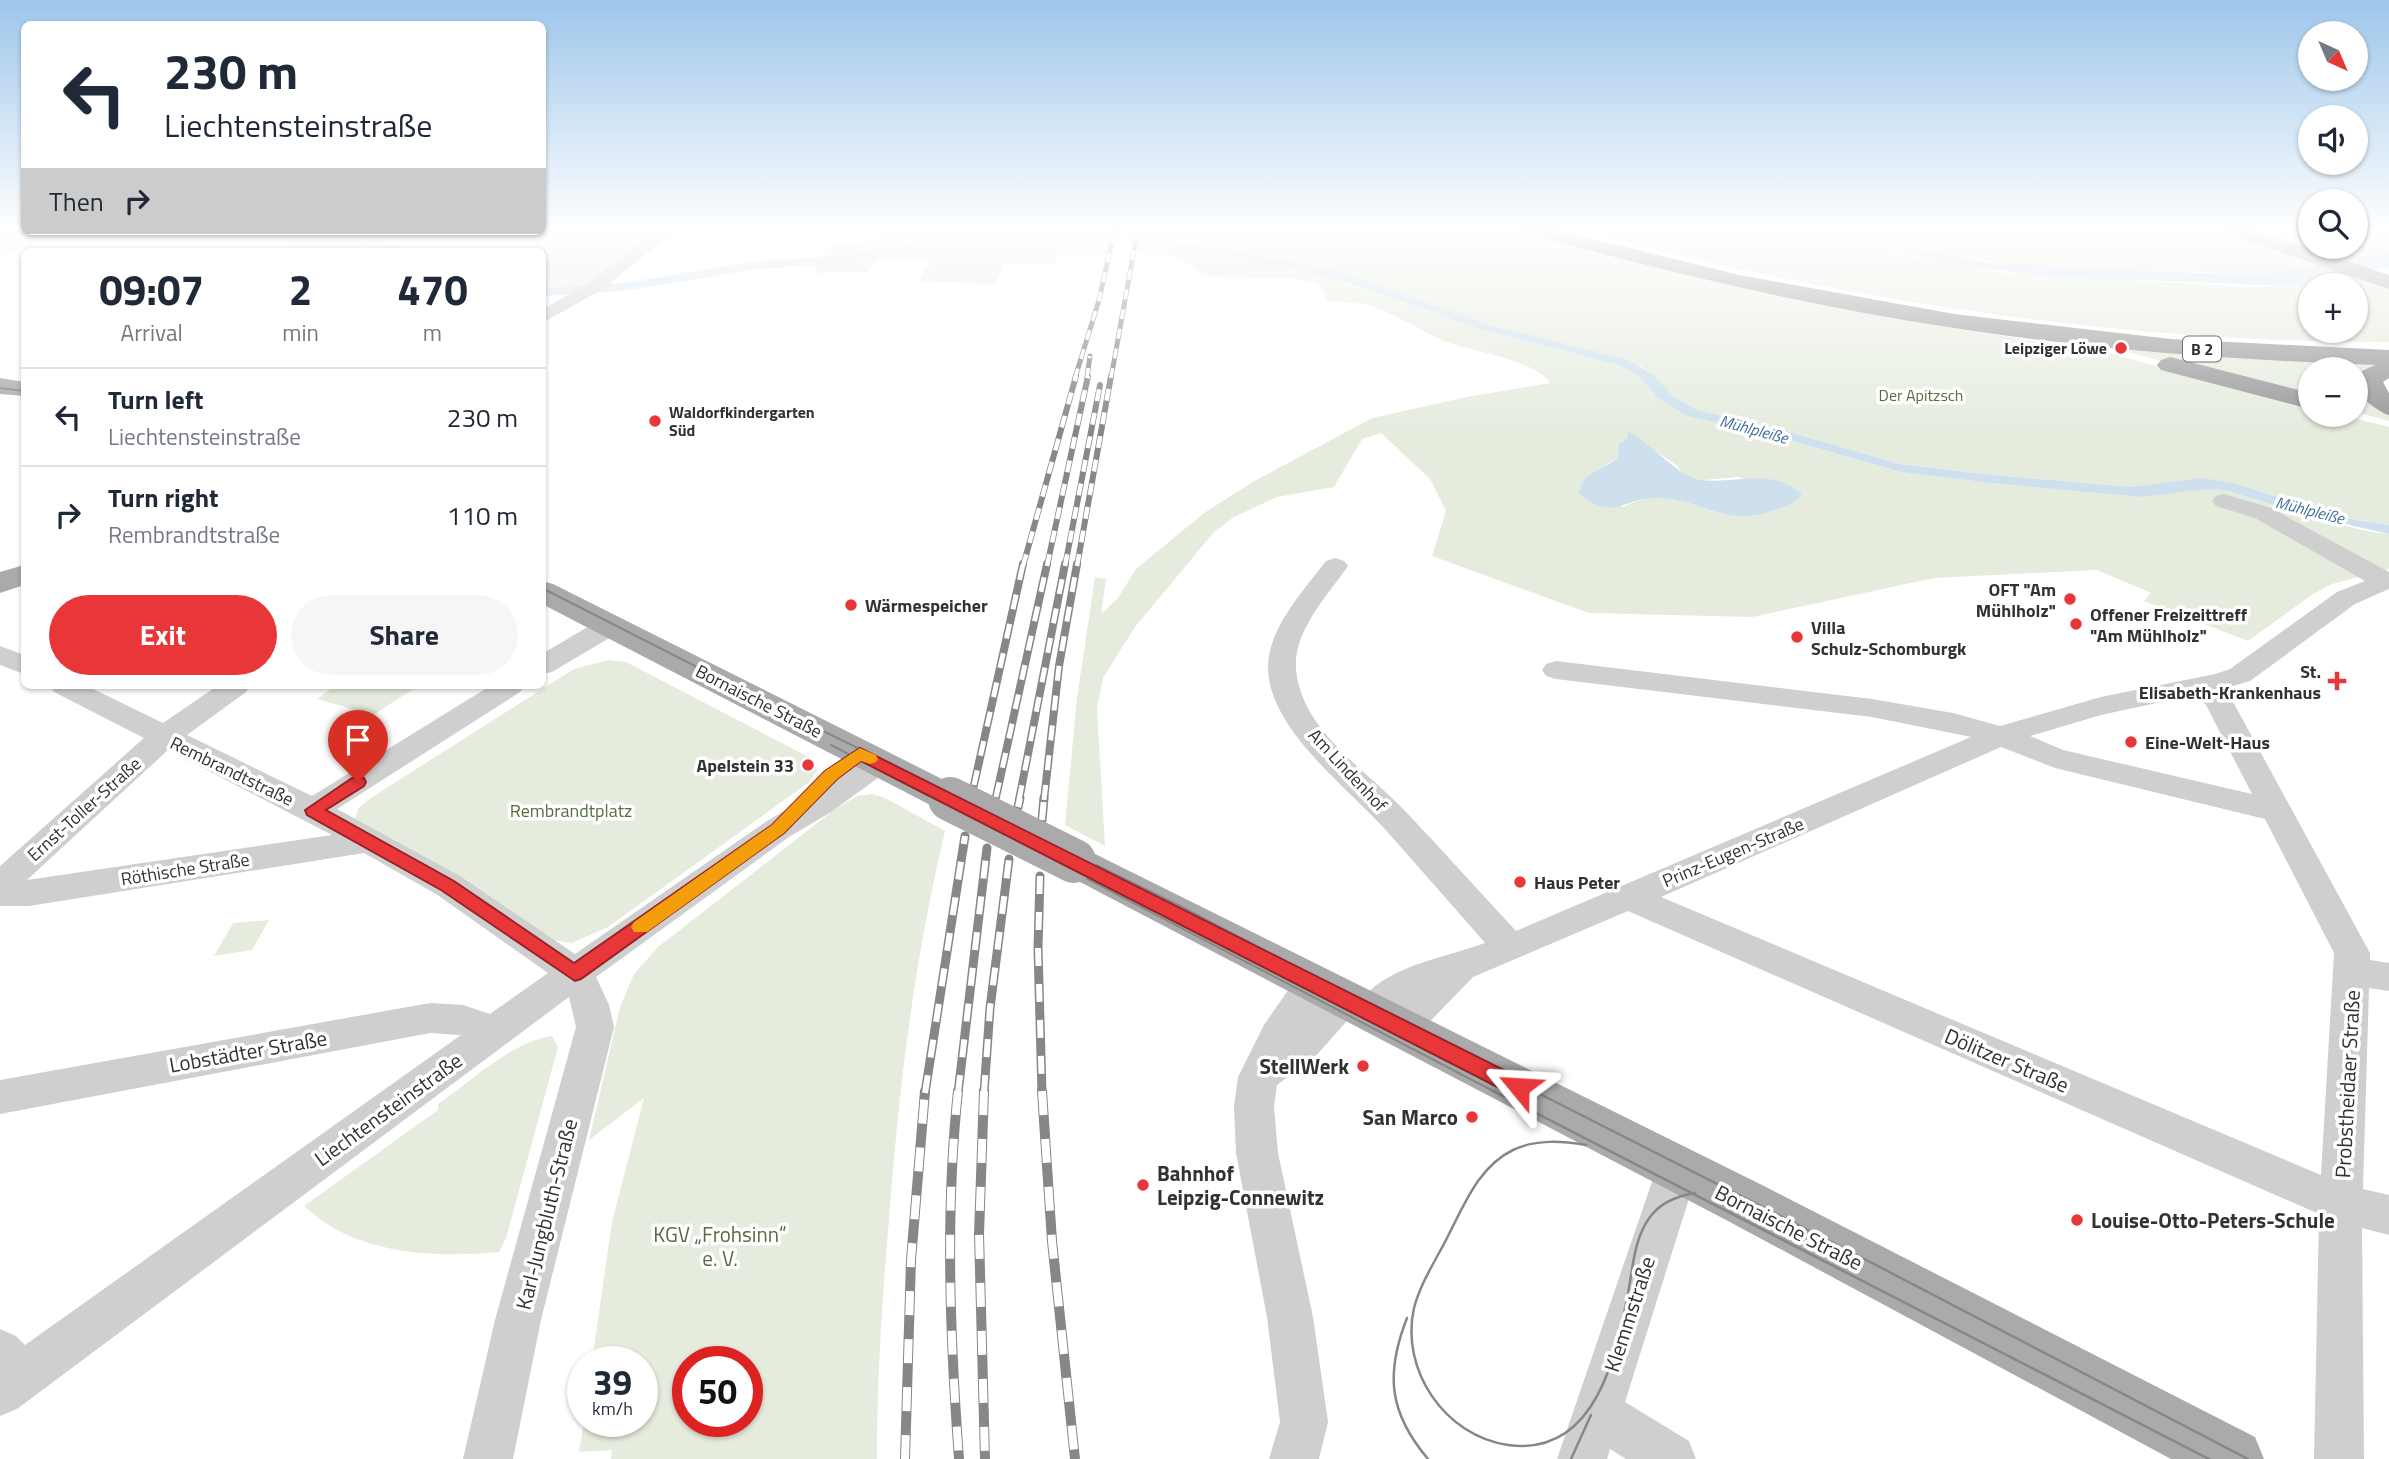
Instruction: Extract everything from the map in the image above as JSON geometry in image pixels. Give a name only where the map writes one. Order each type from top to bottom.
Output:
[{"type":"highway","name":"B 2","points":[[1810,296],[2015,330],[2228,351],[2389,358]]},
{"type":"highway","name":"B 2","points":[[1859,296],[1954,313],[2172,337],[2291,345],[2389,347]]},
{"type":"highway","points":[[2015,330],[2171,365],[2298,398]]},
{"type":"highway","points":[[2389,369],[2370,377],[2369,384],[2372,392],[2389,407]]},
{"type":"highway","points":[[2368,417],[2389,423]]},
{"type":"main road","points":[[0,386],[21,389]]},
{"type":"main road","points":[[0,583],[21,575]]},
{"type":"main road","name":"Bornaische Straße","points":[[546,593],[1358,1005],[2233,1459]]},
{"type":"street","points":[[546,316],[580,296]]},
{"type":"street","points":[[2224,501],[2263,513],[2387,580]]},
{"type":"street","name":"Am Lindenhof","points":[[1335,566],[1306,605],[1284,647],[1282,668],[1288,699],[1320,746],[1393,818],[1510,948]]},
{"type":"street","name":"Prinz-Eugen-Straße","points":[[1358,1005],[1434,991],[1465,965],[2001,736],[2078,713],[2223,682],[2240,675],[2346,598],[2387,580]]},
{"type":"street","points":[[546,664],[611,625]]},
{"type":"street","points":[[0,654],[21,664]]},
{"type":"street","points":[[1556,670],[1872,708],[1952,722],[2001,736],[2056,758],[2279,811]]},
{"type":"street","points":[[2200,686],[2218,701],[2279,811]]},
{"type":"street","name":"Rembrandtstraße","points":[[70,689],[313,810],[448,885],[575,973]]},
{"type":"street","name":"Ernst-Toller-Straße","points":[[0,885],[164,737],[232,689]]},
{"type":"street","points":[[313,810],[505,689]]},
{"type":"street","name":"Liechtensteinstraße","points":[[7,1373],[493,1034],[778,829],[820,804],[869,758]]},
{"type":"street","name":"Probstheidaer Straße","points":[[2279,811],[2352,953],[2371,974],[2341,1203],[2339,1459]]},
{"type":"street","name":"Röthische Straße","points":[[0,892],[29,893],[369,841]]},
{"type":"street","name":"Dölitzer Straße","points":[[1628,897],[2341,1203],[2389,1215]]},
{"type":"street","name":"Karl-Jungbluth-Straße","points":[[488,1459],[524,1295],[594,1027],[593,1007],[575,973]]},
{"type":"street","points":[[1294,1459],[1304,1422],[1290,1317],[1257,1153],[1254,1106],[1258,1077],[1358,1005]]},
{"type":"street","name":"Lobstädter Straße","points":[[0,1097],[430,1018],[454,1017],[470,1020],[493,1034]]},
{"type":"street","name":"Klemmstraße","points":[[1581,1459],[1677,1170]]},
{"type":"street","points":[[1597,1413],[1671,1459]]},
{"type":"green space","points":[[1325,296],[1382,296],[1482,330],[1619,365],[1638,376],[1658,398],[1687,416],[1782,438],[1901,472],[2139,497],[2205,489],[2246,494],[2347,526],[2389,534],[2389,569],[2332,584],[2313,594],[2248,641],[2144,601],[2151,593],[2097,570],[1934,578],[1752,617],[1589,613],[1432,556],[1446,511],[1430,479],[1381,433],[1362,439],[1334,487],[1277,497],[1234,517],[1214,532],[1135,627],[1103,678],[1097,708],[1105,846],[1065,825],[1077,698],[1095,577],[1106,579],[1101,614],[1118,598],[1136,569],[1204,513],[1251,483],[1372,418],[1472,396],[1550,383],[1533,369],[1445,341],[1382,310],[1360,304],[1328,301]],"holes":[[[1629,433],[1676,465],[1687,477],[1704,480],[1738,477],[1802,494],[1783,507],[1758,515],[1728,515],[1690,503],[1659,498],[1645,499],[1623,507],[1589,474],[1618,458]]]},
{"type":"green space","name":"Der Apitzsch","points":[[1406,296],[1798,296],[1916,322],[2103,352],[2298,403],[2298,427],[2368,427],[2368,422],[2389,427],[2389,525],[2351,519],[2261,492],[2182,481],[2149,487],[2131,487],[1900,464],[1786,431],[1697,410],[1673,396],[1642,367],[1463,317]]},
{"type":"green space","points":[[1880,296],[2298,296],[2298,340],[2079,325]]},
{"type":"green space","points":[[2368,296],[2389,296],[2389,342],[2368,342]]},
{"type":"green space","points":[[2100,345],[2304,357],[2298,357],[2298,396]]},
{"type":"green space","points":[[2368,361],[2389,362],[2368,371]]},
{"type":"green space","points":[[2368,371],[2389,412],[2389,421],[2368,415]]},
{"type":"green space","name":"Rembrandtplatz","points":[[608,660],[626,662],[805,755],[816,763],[817,771],[808,783],[608,927],[572,943],[554,940],[355,819],[358,809],[369,799],[574,669]]},
{"type":"green space","points":[[331,689],[413,689],[373,715],[317,699]]},
{"type":"green space","name":"KGV „Frohsinn“ e. V.","points":[[872,794],[885,798],[945,831],[916,976],[898,1121],[882,1310],[877,1459],[611,1459],[612,1450],[579,1452],[581,1437],[658,1437],[658,1346],[594,1346],[612,1222],[644,1098],[589,1140],[620,1007],[634,974],[658,947],[834,810],[857,796]]},
{"type":"green space","points":[[269,920],[252,950],[214,956],[233,923]]},
{"type":"green space","points":[[552,1036],[558,1047],[506,1238],[499,1252],[448,1254],[396,1250],[347,1235],[304,1206],[438,1110],[438,1104],[492,1064],[537,1039]]},
{"type":"water","name":"Mühlpleiße","points":[[1385,296],[1409,296],[1490,325],[1628,360],[1653,375],[1673,396],[1697,410],[1786,431],[1900,464],[2131,487],[2202,478],[2232,483],[2351,519],[2389,525],[2389,534],[2310,516],[2229,491],[2207,490],[2139,497],[1901,472],[1782,438],[1687,416],[1658,398],[1638,376],[1619,365],[1482,330]]},
{"type":"water","points":[[1629,432],[1693,478],[1714,481],[1766,479],[1790,486],[1802,494],[1783,507],[1758,515],[1742,516],[1659,498],[1647,498],[1610,508],[1590,502],[1579,493],[1581,485],[1589,475],[1618,458],[1619,444],[1626,440]]},
{"type":"tram line","points":[[0,388],[21,391]]},
{"type":"tram line","points":[[546,590],[819,729],[1182,907],[1538,1093]]},
{"type":"tram line","points":[[831,745],[1497,1093]]},
{"type":"tram line","points":[[1493,1091],[1693,1194]]},
{"type":"tram line","points":[[1534,1091],[2248,1459]]},
{"type":"tram line","points":[[1586,1145],[1558,1142],[1531,1144],[1513,1150],[1491,1165],[1468,1197],[1417,1298],[1411,1331],[1421,1376],[1432,1396],[1447,1414],[1465,1429],[1485,1439],[1508,1445],[1538,1444],[1563,1435],[1582,1418],[1597,1395],[1618,1342],[1635,1251],[1641,1233],[1654,1212],[1664,1204],[1693,1194]]},
{"type":"tram line","points":[[1693,1194],[2209,1459]]},
{"type":"tram line","points":[[1407,1318],[1396,1357],[1395,1392],[1405,1425],[1428,1459]]},
{"type":"tram line","points":[[1571,1459],[1591,1415]]},
{"type":"railway","points":[[1075,378],[1100,296]]},
{"type":"railway","points":[[1111,378],[1126,296]]},
{"type":"railway","points":[[1087,378],[1090,356]]},
{"type":"railway","points":[[1023,566],[1076,376]]},
{"type":"railway","points":[[1047,566],[1088,376]]},
{"type":"railway","points":[[1077,566],[1111,376]]},
{"type":"railway","points":[[1065,566],[1100,385]]},
{"type":"railway","points":[[974,785],[1023,564]]},
{"type":"railway","points":[[996,797],[1047,564]]},
{"type":"railway","points":[[1019,800],[1065,564]]},
{"type":"railway","points":[[1044,800],[1059,666],[1077,564]]},
{"type":"railway","points":[[1018,807],[1020,798]]},
{"type":"railway","points":[[1042,820],[1044,798]]},
{"type":"railway","points":[[925,1093],[965,836]]},
{"type":"railway","points":[[958,1093],[987,848]]},
{"type":"railway","points":[[984,1093],[990,1008],[1009,859]]},
{"type":"railway","points":[[1040,876],[1038,948],[1042,1093]]},
{"type":"railway","points":[[905,1459],[911,1260],[925,1091]]},
{"type":"railway","points":[[958,1091],[951,1183],[950,1275],[959,1459]]},
{"type":"railway","points":[[984,1091],[979,1234],[985,1459]]},
{"type":"railway","points":[[1042,1091],[1052,1241],[1075,1459]]},
{"type":"slow traffic","points":[[641,927],[778,829],[831,775],[860,753],[870,759]]},
{"type":"place","name":"Leipziger Löwe","points":[[2121,348]]},
{"type":"place","name":"Waldorfkindergarten Süd","points":[[655,421]]},
{"type":"place","name":"OFT \"Am Mühlholz\"","points":[[2070,599]]},
{"type":"place","name":"Wärmespeicher","points":[[851,605]]},
{"type":"place","name":"Offener Freizeittreff \"Am Mühlholz\"","points":[[2076,624]]},
{"type":"place","name":"Villa Schulz-Schomburgk","points":[[1797,637]]},
{"type":"place","name":"St. Elisabeth-Krankenhaus","points":[[2337,681]]},
{"type":"place","name":"Eine-Welt-Haus","points":[[2131,742]]},
{"type":"place","name":"Apelstein 33","points":[[808,765]]},
{"type":"place","name":"Haus Peter","points":[[1520,882]]},
{"type":"place","name":"StellWerk","points":[[1363,1066]]},
{"type":"place","name":"San Marco","points":[[1472,1117]]},
{"type":"place","name":"Bahnhof Leipzig-Connewitz","points":[[1143,1185]]},
{"type":"place","name":"Louise-Otto-Peters-Schule","points":[[2077,1220]]},
{"type":"route","points":[[358,782],[313,810],[448,885],[575,973],[778,829],[831,775],[860,753],[1519,1087]]}]
